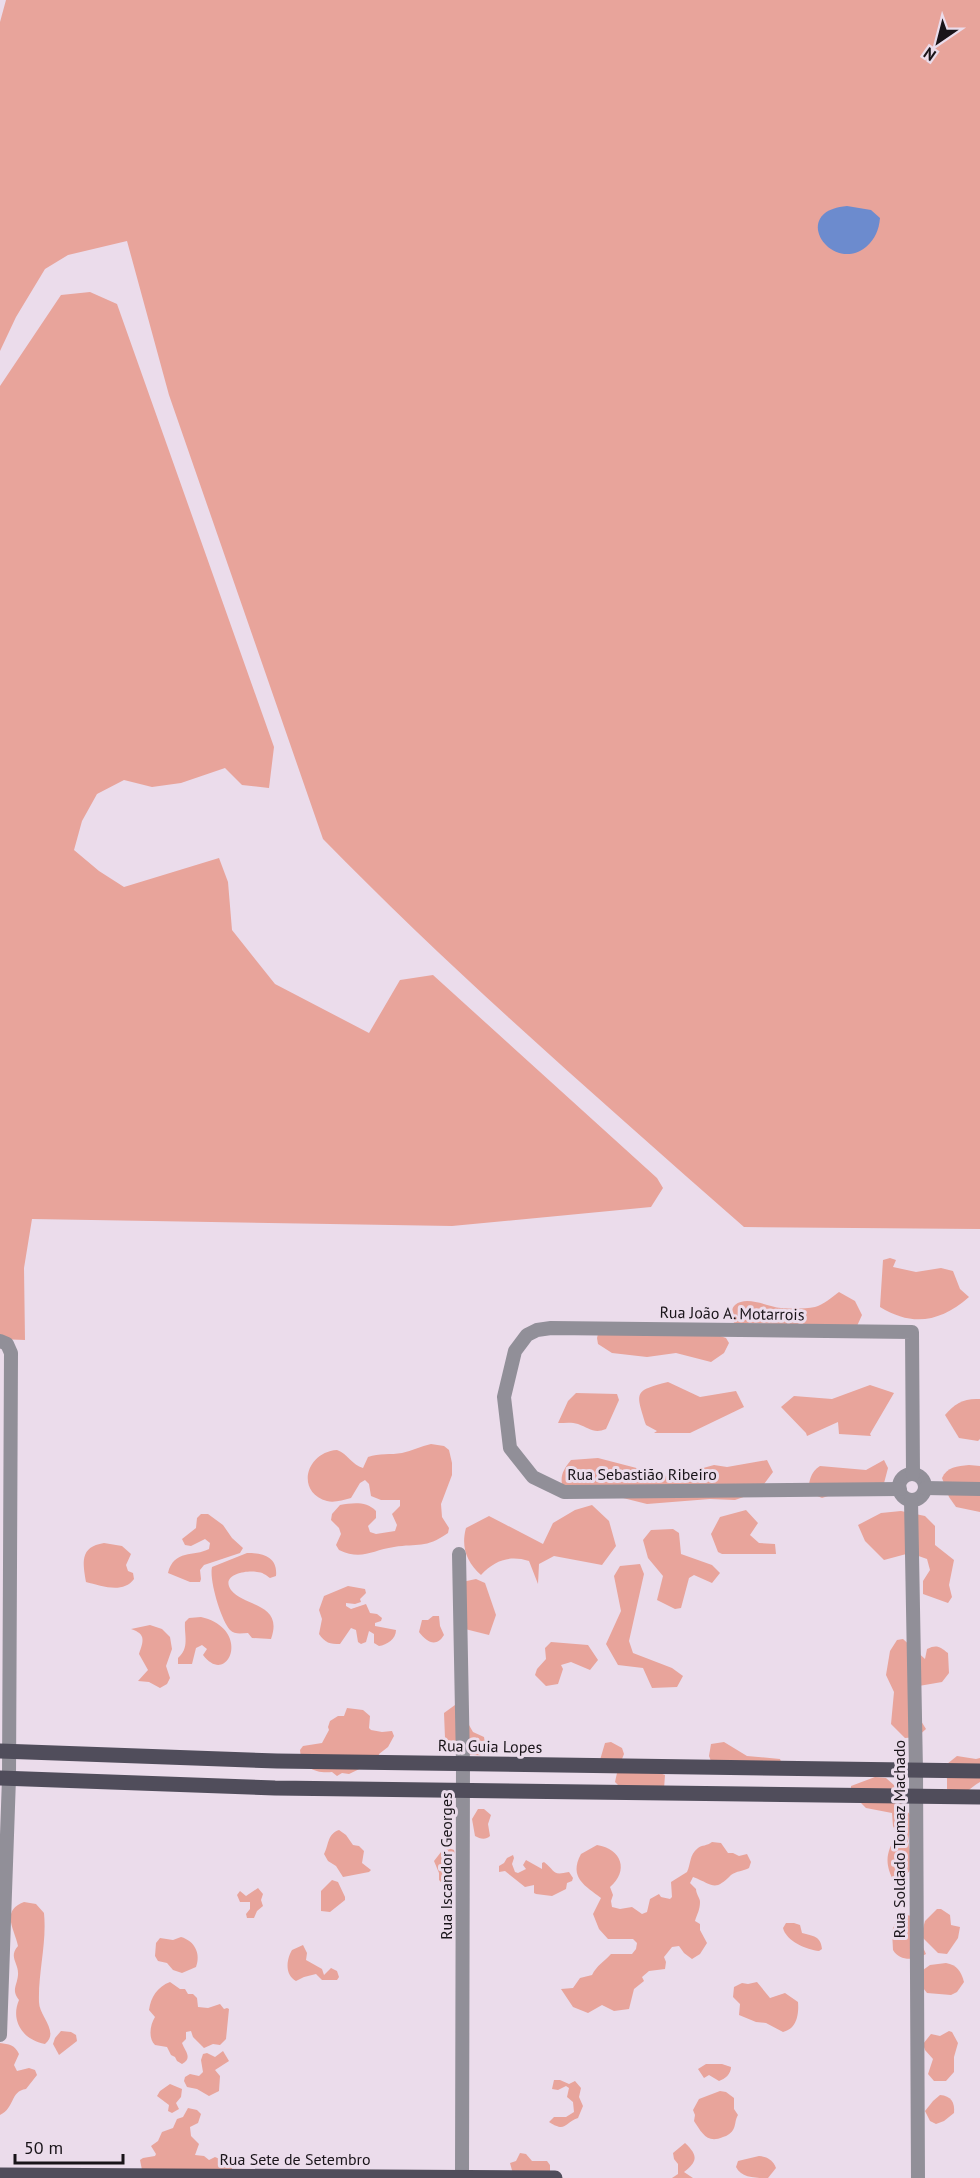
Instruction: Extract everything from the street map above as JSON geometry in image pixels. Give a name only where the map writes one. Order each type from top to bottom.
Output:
[{"type":"main road","name":"Rua Guia Lopes","points":[[4,1751],[278,1761],[980,1771]]},
{"type":"main road","points":[[4,1778],[275,1788],[980,1797]]},
{"type":"main road","name":"Rua Sete de Setembro","points":[[0,2175],[555,2178]]},
{"type":"street","name":"Rua João A. Motarrois","points":[[551,1328],[912,1332],[913,1474]]},
{"type":"street","name":"Rua Sebastião Ribeiro","points":[[551,1328],[537,1330],[527,1335],[515,1351],[504,1397],[510,1448],[532,1477],[564,1492],[900,1489]]},
{"type":"street","points":[[0,1341],[7,1344],[11,1353],[0,2036]]},
{"type":"street","points":[[913,1474],[919,1476],[925,1488],[922,1494],[911,1500],[904,1497],[900,1489],[902,1479],[913,1474]]},
{"type":"street","points":[[925,1488],[980,1489]]},
{"type":"street","name":"Rua Soldado Tomaz Machado","points":[[911,1500],[916,1771],[918,2178]]},
{"type":"street","name":"Rua Iscandor Georges","points":[[459,1554],[463,1764],[462,2178]]},
{"type":"shaded area","points":[[6,0],[980,0],[980,1229],[744,1227],[477,989],[323,839],[169,395],[127,241],[68,255],[45,269],[16,317],[0,351],[0,22]]},
{"type":"shaded area","points":[[90,292],[117,304],[274,747],[269,788],[242,785],[225,768],[181,783],[152,787],[124,780],[97,794],[82,821],[74,850],[99,871],[124,887],[219,858],[228,882],[232,930],[275,984],[369,1033],[400,980],[433,975],[657,1178],[663,1188],[651,1207],[452,1226],[32,1219],[24,1268],[25,1340],[0,1339],[0,386],[61,295]]},
{"type":"shaded area","points":[[890,1258],[896,1260],[893,1267],[916,1272],[941,1268],[953,1271],[960,1289],[969,1297],[948,1312],[926,1319],[915,1319],[892,1313],[880,1307],[883,1260]]},
{"type":"shaded area","points":[[839,1292],[855,1301],[862,1315],[857,1326],[734,1323],[733,1309],[740,1302],[751,1301],[781,1308],[807,1308],[821,1305]]},
{"type":"shaded area","points":[[600,1326],[720,1336],[726,1338],[729,1343],[724,1353],[711,1362],[676,1353],[647,1357],[612,1353],[598,1344]]},
{"type":"shaded area","points":[[668,1382],[700,1397],[736,1391],[744,1407],[690,1433],[654,1433],[657,1431],[646,1425],[640,1406],[640,1394],[648,1388]]},
{"type":"shaded area","points":[[870,1385],[894,1393],[870,1434],[871,1436],[839,1434],[838,1422],[807,1436],[781,1407],[794,1396],[832,1399]]},
{"type":"shaded area","points":[[576,1393],[617,1394],[619,1400],[606,1429],[595,1431],[576,1423],[558,1423],[568,1401]]},
{"type":"shaded area","points":[[980,1399],[980,1439],[978,1441],[959,1438],[945,1415],[960,1402]]},
{"type":"shaded area","points":[[431,1444],[444,1446],[449,1450],[452,1463],[452,1475],[441,1504],[442,1517],[449,1528],[448,1533],[427,1543],[386,1548],[361,1555],[339,1550],[336,1545],[341,1534],[339,1528],[331,1520],[332,1514],[340,1505],[359,1504],[376,1511],[376,1518],[368,1526],[370,1532],[376,1534],[395,1531],[397,1525],[392,1514],[400,1506],[400,1500],[381,1500],[371,1496],[369,1484],[365,1480],[360,1483],[351,1498],[330,1502],[317,1496],[311,1490],[308,1473],[318,1458],[326,1452],[337,1450],[363,1468],[368,1457],[402,1453]]},
{"type":"shaded area","points":[[598,1458],[671,1477],[714,1465],[727,1467],[767,1460],[773,1472],[758,1492],[735,1500],[710,1499],[647,1504],[623,1498],[564,1492],[562,1475],[571,1460]]},
{"type":"shaded area","points":[[884,1460],[888,1468],[883,1487],[840,1492],[822,1498],[810,1493],[810,1478],[820,1466],[866,1470]]},
{"type":"shaded area","points":[[969,1465],[980,1466],[980,1512],[956,1507],[949,1497],[942,1478],[950,1469]]},
{"type":"shaded area","points":[[592,1505],[609,1521],[616,1546],[602,1565],[554,1556],[539,1564],[538,1584],[529,1561],[503,1560],[481,1575],[468,1559],[464,1541],[466,1528],[489,1516],[543,1544],[553,1523],[575,1510]]},
{"type":"shaded area","points":[[746,1510],[758,1523],[750,1535],[759,1543],[775,1544],[776,1554],[722,1554],[718,1552],[711,1534],[720,1517]]},
{"type":"shaded area","points":[[901,1511],[925,1516],[935,1526],[935,1545],[954,1560],[949,1585],[952,1597],[948,1603],[923,1594],[923,1581],[930,1570],[927,1559],[910,1553],[884,1560],[865,1541],[858,1525],[881,1513]]},
{"type":"shaded area","points":[[201,1514],[208,1514],[223,1525],[243,1548],[240,1553],[204,1565],[200,1570],[200,1582],[190,1582],[168,1573],[171,1565],[180,1557],[209,1549],[210,1543],[205,1539],[191,1546],[185,1545],[182,1539],[196,1528],[197,1518]]},
{"type":"shaded area","points":[[673,1529],[679,1533],[681,1554],[712,1565],[720,1573],[712,1583],[694,1575],[689,1578],[681,1608],[675,1609],[657,1600],[663,1576],[648,1558],[643,1540],[651,1530]]},
{"type":"shaded area","points":[[104,1543],[122,1546],[131,1554],[126,1565],[128,1571],[133,1573],[134,1579],[129,1584],[112,1588],[86,1582],[84,1557],[90,1548]]},
{"type":"shaded area","points":[[247,1553],[264,1555],[272,1560],[275,1564],[276,1576],[270,1578],[259,1572],[241,1573],[229,1580],[229,1585],[237,1596],[267,1612],[274,1627],[271,1639],[252,1638],[248,1633],[232,1632],[216,1600],[212,1567]]},
{"type":"shaded area","points":[[640,1564],[644,1574],[629,1641],[633,1653],[672,1668],[683,1676],[677,1687],[652,1688],[643,1668],[618,1665],[606,1644],[621,1611],[614,1576],[620,1566]]},
{"type":"shaded area","points":[[476,1579],[485,1583],[496,1615],[489,1635],[465,1629],[462,1582]]},
{"type":"shaded area","points":[[348,1586],[365,1589],[366,1593],[360,1599],[361,1602],[346,1603],[346,1606],[351,1609],[366,1604],[370,1613],[382,1618],[381,1621],[375,1623],[375,1626],[396,1630],[390,1641],[379,1646],[374,1643],[374,1634],[369,1631],[366,1642],[361,1644],[358,1642],[356,1630],[351,1628],[340,1644],[333,1644],[321,1637],[319,1634],[322,1619],[319,1610],[324,1596]]},
{"type":"shaded area","points":[[433,1616],[439,1616],[444,1635],[435,1642],[428,1641],[419,1632],[422,1620],[428,1620]]},
{"type":"shaded area","points":[[201,1617],[217,1623],[227,1633],[231,1643],[231,1653],[227,1661],[221,1665],[212,1663],[203,1655],[207,1649],[202,1645],[196,1648],[192,1664],[178,1664],[178,1658],[185,1646],[185,1622],[189,1618]]},
{"type":"shaded area","points":[[150,1625],[162,1629],[170,1637],[172,1649],[166,1666],[170,1678],[167,1684],[160,1688],[149,1682],[138,1681],[148,1670],[139,1654],[142,1636],[131,1629]]},
{"type":"shaded area","points":[[903,1639],[925,1659],[927,1649],[930,1647],[938,1647],[948,1653],[949,1673],[942,1682],[913,1687],[911,1705],[926,1729],[917,1737],[905,1738],[891,1724],[894,1692],[886,1675],[890,1651],[897,1640]]},
{"type":"shaded area","points":[[551,1642],[588,1645],[598,1660],[590,1670],[571,1662],[561,1665],[563,1669],[558,1684],[546,1686],[535,1675],[546,1659],[545,1648]]},
{"type":"shaded area","points":[[455,1705],[458,1706],[473,1732],[484,1737],[486,1750],[482,1755],[468,1754],[459,1744],[447,1741],[445,1738],[444,1713]]},
{"type":"shaded area","points":[[347,1708],[363,1710],[370,1716],[369,1728],[371,1730],[392,1731],[394,1736],[388,1747],[379,1754],[378,1760],[349,1774],[342,1773],[337,1776],[332,1772],[316,1771],[303,1761],[300,1750],[303,1746],[322,1743],[329,1730],[330,1721],[338,1716],[344,1716]]},
{"type":"shaded area","points":[[611,1742],[622,1748],[624,1754],[622,1759],[665,1775],[664,1789],[623,1790],[615,1782],[617,1773],[600,1760],[605,1743]]},
{"type":"shaded area","points":[[724,1742],[747,1756],[780,1759],[783,1767],[713,1766],[709,1756],[711,1744]]},
{"type":"shaded area","points":[[957,1756],[980,1758],[980,1782],[962,1794],[947,1789],[947,1764]]},
{"type":"shaded area","points":[[875,1777],[886,1778],[895,1786],[896,1798],[912,1817],[908,1842],[913,1866],[901,1882],[894,1882],[888,1863],[890,1847],[897,1834],[893,1826],[892,1813],[866,1808],[851,1793],[851,1786]]},
{"type":"shaded area","points":[[478,1809],[484,1809],[491,1815],[488,1824],[490,1836],[487,1838],[475,1836],[472,1819]]},
{"type":"shaded area","points":[[339,1830],[353,1845],[359,1846],[364,1851],[362,1863],[371,1870],[369,1872],[343,1877],[336,1866],[328,1861],[324,1854],[332,1834]]},
{"type":"shaded area","points":[[712,1842],[721,1843],[728,1853],[739,1856],[747,1854],[751,1862],[749,1868],[733,1874],[721,1884],[710,1884],[693,1877],[690,1883],[696,1889],[700,1902],[695,1921],[700,1924],[700,1930],[707,1943],[700,1954],[692,1959],[679,1946],[672,1947],[664,1957],[665,1969],[649,1971],[642,1977],[644,1981],[634,1989],[629,2009],[614,2011],[602,2005],[588,2013],[573,2007],[561,1989],[573,1988],[580,1978],[592,1975],[611,1954],[632,1954],[637,1943],[633,1939],[608,1939],[599,1929],[593,1914],[601,1898],[585,1885],[578,1875],[578,1862],[581,1854],[597,1845],[612,1851],[617,1856],[621,1868],[616,1881],[610,1887],[613,1895],[612,1907],[620,1909],[632,1907],[642,1914],[647,1912],[650,1899],[659,1894],[661,1897],[670,1899],[672,1897],[671,1882],[687,1872],[695,1851]]},
{"type":"shaded area","points":[[449,1848],[454,1850],[455,1857],[450,1865],[452,1878],[445,1886],[439,1880],[434,1861],[441,1852]]},
{"type":"shaded area","points":[[513,1855],[512,1864],[515,1872],[526,1869],[523,1865],[526,1860],[542,1869],[544,1862],[556,1873],[569,1872],[573,1878],[572,1881],[567,1883],[566,1889],[552,1896],[536,1894],[534,1885],[525,1887],[505,1871],[499,1872],[499,1866]]},
{"type":"shaded area","points":[[332,1880],[338,1882],[345,1900],[330,1912],[321,1911],[321,1891]]},
{"type":"shaded area","points":[[258,1888],[263,1894],[261,1900],[263,1906],[254,1918],[247,1918],[250,1902],[240,1902],[237,1895],[240,1891],[246,1896]]},
{"type":"shaded area","points":[[24,1902],[36,1904],[44,1913],[39,2002],[50,2029],[49,2039],[45,2044],[30,2038],[17,2022],[19,2000],[15,1991],[18,1975],[14,1953],[18,1946],[11,1916],[13,1910]]},
{"type":"shaded area","points":[[937,1909],[950,1915],[951,1925],[960,1927],[958,1938],[947,1954],[938,1953],[921,1936],[925,1921]]},
{"type":"shaded area","points":[[898,1916],[914,1916],[926,1954],[913,1959],[900,1957],[893,1950],[892,1931]]},
{"type":"shaded area","points":[[786,1923],[800,1925],[802,1933],[820,1941],[822,1949],[819,1951],[809,1949],[793,1941],[783,1928]]},
{"type":"shaded area","points":[[181,1937],[193,1945],[198,1957],[196,1967],[182,1973],[173,1970],[167,1963],[158,1961],[155,1956],[156,1943],[160,1938],[173,1940]]},
{"type":"shaded area","points":[[303,1945],[307,1953],[306,1960],[322,1969],[324,1975],[331,1968],[337,1971],[339,1977],[337,1980],[322,1980],[316,1974],[296,1981],[292,1978],[288,1971],[289,1958],[292,1950]]},
{"type":"shaded area","points":[[946,1963],[958,1969],[964,1982],[957,1992],[951,1995],[927,1993],[920,1984],[923,1970],[930,1965]]},
{"type":"shaded area","points":[[170,1982],[180,1989],[185,1989],[188,1994],[193,1994],[197,1998],[198,2007],[208,2008],[220,2004],[224,2009],[229,2009],[226,2039],[220,2045],[213,2044],[204,2048],[193,2037],[191,2031],[186,2032],[186,2039],[182,2043],[188,2057],[182,2064],[171,2055],[167,2047],[155,2045],[151,2035],[155,2017],[149,2010],[151,2001],[158,1990]]},
{"type":"shaded area","points":[[757,1982],[770,1998],[785,1993],[798,2002],[796,2020],[791,2028],[783,2032],[766,2023],[756,2022],[739,2015],[740,2004],[733,1997],[734,1987],[742,1983]]},
{"type":"shaded area","points":[[61,2031],[76,2035],[77,2041],[59,2055],[53,2044]]},
{"type":"shaded area","points":[[949,2031],[958,2043],[954,2057],[954,2072],[946,2081],[934,2081],[928,2074],[933,2059],[923,2044],[931,2034],[940,2036]]},
{"type":"shaded area","points":[[0,2043],[16,2049],[19,2054],[14,2065],[17,2071],[29,2068],[35,2070],[37,2075],[26,2089],[17,2093],[5,2112],[0,2115]]},
{"type":"shaded area","points":[[223,2051],[229,2061],[215,2070],[220,2076],[219,2091],[209,2096],[197,2089],[187,2087],[185,2077],[190,2074],[199,2076],[203,2072],[201,2060],[203,2054],[207,2053],[215,2057]]},
{"type":"shaded area","points":[[706,2064],[722,2064],[731,2067],[731,2070],[719,2081],[709,2075],[704,2078],[698,2069]]},
{"type":"shaded area","points":[[554,2080],[569,2084],[575,2081],[581,2088],[579,2097],[583,2106],[578,2118],[562,2127],[549,2122],[554,2117],[566,2117],[574,2112],[573,2102],[567,2097],[569,2088],[566,2086],[558,2090],[552,2089]]},
{"type":"shaded area","points":[[170,2084],[182,2089],[181,2097],[176,2103],[179,2109],[172,2113],[168,2111],[169,2105],[157,2096]]},
{"type":"shaded area","points":[[720,2091],[734,2098],[734,2109],[738,2115],[731,2133],[725,2137],[713,2139],[700,2130],[694,2121],[693,2110],[699,2099]]},
{"type":"shaded area","points":[[940,2095],[951,2100],[954,2113],[936,2124],[930,2121],[925,2111]]},
{"type":"shaded area","points":[[188,2108],[197,2110],[201,2114],[198,2123],[190,2127],[191,2136],[199,2144],[195,2155],[204,2156],[209,2160],[215,2157],[229,2163],[235,2174],[142,2170],[140,2160],[155,2156],[151,2146],[158,2141],[162,2132],[173,2128],[177,2119],[183,2117]]},
{"type":"shaded area","points":[[685,2143],[693,2152],[695,2159],[684,2172],[693,2178],[672,2178],[678,2174],[678,2164],[673,2153]]},
{"type":"shaded area","points":[[520,2153],[526,2154],[532,2161],[547,2161],[550,2171],[513,2174],[510,2163],[516,2161]]},
{"type":"shaded area","points":[[759,2156],[770,2159],[776,2168],[768,2178],[745,2175],[738,2171],[736,2167],[738,2161]]},
{"type":"water","points":[[847,206],[871,210],[880,218],[878,230],[866,247],[853,253],[840,253],[829,248],[821,239],[818,229],[820,218],[829,210]]}]
